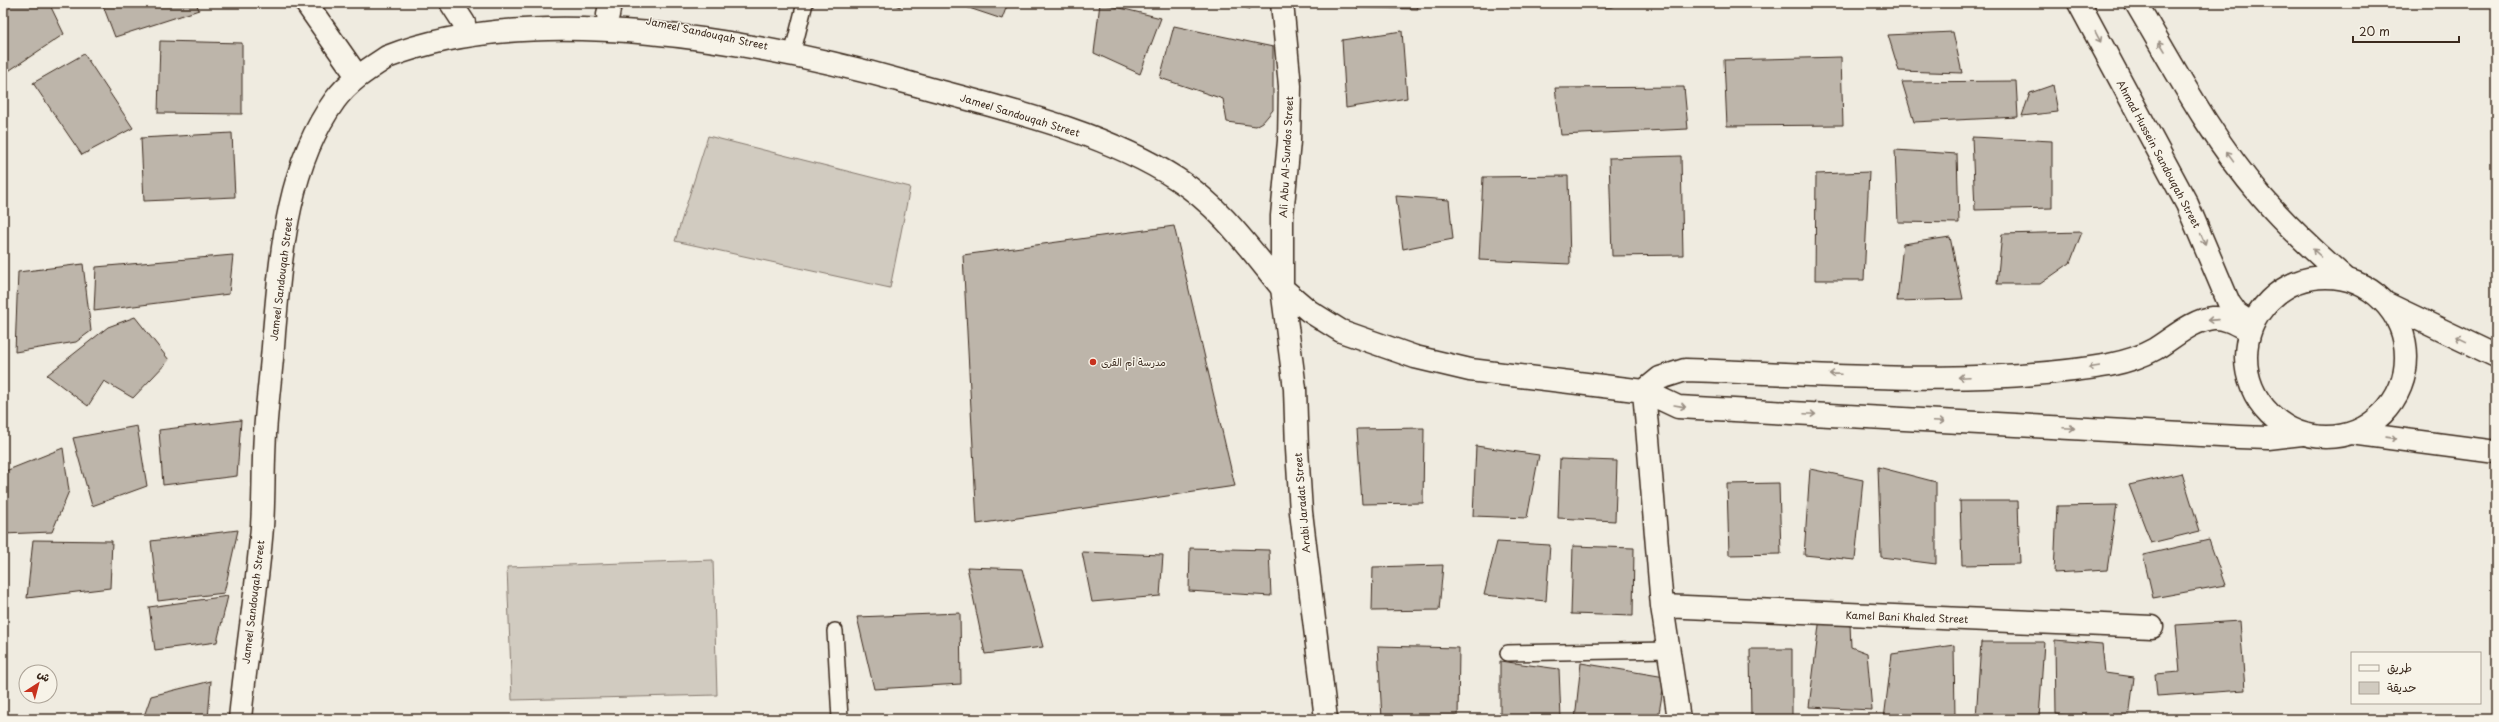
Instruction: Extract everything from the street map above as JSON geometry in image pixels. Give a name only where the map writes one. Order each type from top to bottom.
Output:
[{"type":"street","points":[[306,3],[357,76]]},
{"type":"street","points":[[451,3],[464,23]]},
{"type":"street","name":"Ali Abu Al-Sundos Street","points":[[1282,3],[1290,86],[1289,141],[1282,216],[1282,288]]},
{"type":"street","name":"Ahmad Hussein Sandouqah Street","points":[[2079,3],[2187,204],[2229,303],[2250,328]]},
{"type":"street","points":[[2136,3],[2217,138],[2238,166],[2285,221],[2346,279],[2373,292],[2384,302],[2396,318],[2404,337],[2406,356],[2404,376],[2397,395],[2386,411],[2370,425],[2352,433],[2327,438],[2302,434],[2279,422],[2261,405],[2249,382],[2246,363],[2250,328],[2268,301],[2290,284],[2317,277],[2346,279]]},
{"type":"street","name":"Jameel Sandouqah Street","points":[[240,719],[262,528],[265,433],[279,278],[289,214],[310,146],[337,98],[357,76],[407,44],[432,32],[497,16],[609,9],[793,51],[964,98],[1087,135],[1134,155],[1179,180],[1211,205],[1238,233],[1282,288],[1309,311],[1341,331],[1415,358],[1470,370],[1644,391],[1678,407],[2239,437],[2268,438],[2302,434]]},
{"type":"street","name":"Arabi Jaradat Street","points":[[1282,288],[1295,389],[1301,512],[1326,719]]},
{"type":"street","points":[[2384,302],[2496,356]]},
{"type":"street","points":[[1679,719],[1662,606],[1644,391],[1660,378],[1684,370],[1953,377],[2057,373],[2132,359],[2153,350],[2198,322],[2213,318],[2228,320],[2250,328]]},
{"type":"street","points":[[2352,433],[2496,452]]},
{"type":"street","name":"Kamel Bani Khaled Street","points":[[1662,606],[2152,627]]},
{"type":"lane","points":[[793,51],[805,3]]},
{"type":"lane","points":[[835,631],[840,719]]},
{"type":"lane","points":[[1508,653],[1669,650]]},
{"type":"green space","points":[[708,136],[910,187],[890,288],[675,241]]},
{"type":"green space","points":[[713,560],[717,695],[512,700],[507,567]]},
{"type":"building","points":[[3,3],[49,3],[64,34],[4,74]]},
{"type":"building","points":[[102,3],[196,3],[199,10],[115,37]]},
{"type":"building","points":[[889,3],[901,3],[900,7]]},
{"type":"building","points":[[965,3],[1008,3],[1002,19],[966,7]]},
{"type":"building","points":[[1100,3],[1161,18],[1140,74],[1094,53]]},
{"type":"building","points":[[1231,3],[1251,3],[1250,9]]},
{"type":"building","points":[[1356,3],[1417,3],[1418,9],[1357,8]]},
{"type":"building","points":[[1561,3],[1623,3],[1611,7],[1561,6]]},
{"type":"building","points":[[1174,26],[1273,47],[1273,110],[1263,122],[1256,126],[1227,122],[1223,99],[1160,78]]},
{"type":"building","points":[[1402,31],[1407,98],[1346,108],[1342,40]]},
{"type":"building","points":[[1953,32],[1962,73],[1899,71],[1888,35]]},
{"type":"building","points":[[160,41],[242,43],[242,114],[158,113]]},
{"type":"building","points":[[84,54],[133,128],[82,155],[33,83]]},
{"type":"building","points":[[1841,57],[1843,125],[1727,126],[1724,60]]},
{"type":"building","points":[[2016,81],[2018,117],[1914,122],[1902,82]]},
{"type":"building","points":[[2053,85],[2058,112],[2022,116],[2030,93]]},
{"type":"building","points":[[1684,87],[1688,129],[1561,135],[1555,88]]},
{"type":"building","points":[[232,133],[235,197],[144,201],[141,138]]},
{"type":"building","points":[[1972,137],[2052,141],[2052,208],[1975,210]]},
{"type":"building","points":[[1895,150],[1957,154],[1959,223],[1898,222]]},
{"type":"building","points":[[1681,156],[1683,255],[1612,256],[1609,158]]},
{"type":"building","points":[[1869,172],[1864,280],[1815,280],[1816,174]]},
{"type":"building","points":[[1568,176],[1570,264],[1479,260],[1483,177]]},
{"type":"building","points":[[1396,196],[1449,200],[1453,239],[1403,249]]},
{"type":"building","points":[[1174,226],[1235,486],[977,524],[963,255]]},
{"type":"building","points":[[2082,232],[2070,263],[2040,284],[1997,284],[2002,234]]},
{"type":"building","points":[[1950,237],[1963,299],[1897,301],[1903,244]]},
{"type":"building","points":[[233,255],[229,294],[94,311],[96,267]]},
{"type":"building","points":[[83,264],[91,331],[76,342],[15,352],[18,272]]},
{"type":"building","points":[[135,317],[169,360],[133,398],[104,381],[88,406],[47,375],[108,327]]},
{"type":"building","points":[[241,420],[237,476],[163,485],[159,430]]},
{"type":"building","points":[[137,426],[147,486],[92,506],[73,438]]},
{"type":"building","points":[[1424,428],[1423,503],[1362,504],[1357,429]]},
{"type":"building","points":[[1476,446],[1539,455],[1527,518],[1473,516]]},
{"type":"building","points":[[63,448],[69,491],[52,532],[3,534],[3,472]]},
{"type":"building","points":[[1560,459],[1617,461],[1615,521],[1558,518]]},
{"type":"building","points":[[1878,467],[1936,482],[1936,564],[1881,557]]},
{"type":"building","points":[[1810,469],[1863,480],[1855,560],[1804,555]]},
{"type":"building","points":[[2182,473],[2200,531],[2151,543],[2129,485]]},
{"type":"building","points":[[1779,483],[1781,554],[1729,555],[1727,484]]},
{"type":"building","points":[[1960,501],[2018,501],[2020,564],[1962,565]]},
{"type":"building","points":[[2117,505],[2107,570],[2054,573],[2057,506]]},
{"type":"building","points":[[238,530],[224,593],[158,601],[151,541]]},
{"type":"building","points":[[33,540],[112,541],[110,588],[27,598]]},
{"type":"building","points":[[2209,540],[2225,585],[2153,598],[2143,555]]},
{"type":"building","points":[[1497,542],[1550,545],[1546,601],[1484,595]]},
{"type":"building","points":[[1573,546],[1634,548],[1633,616],[1571,614]]},
{"type":"building","points":[[1190,548],[1269,550],[1271,596],[1189,591]]},
{"type":"building","points":[[1082,552],[1163,555],[1160,596],[1092,602]]},
{"type":"building","points":[[1443,565],[1439,610],[1372,611],[1373,567]]},
{"type":"building","points":[[967,567],[1022,569],[1043,647],[985,654]]},
{"type":"building","points":[[228,596],[217,642],[155,650],[149,607]]},
{"type":"building","points":[[960,613],[961,684],[874,689],[857,617]]},
{"type":"building","points":[[1820,617],[1850,624],[1851,647],[1867,653],[1872,710],[1809,707]]},
{"type":"building","points":[[2240,621],[2245,690],[2157,696],[2155,674],[2180,672],[2176,625]]},
{"type":"building","points":[[2055,640],[2102,644],[2105,673],[2134,677],[2129,719],[2093,719],[2056,714]]},
{"type":"building","points":[[1981,642],[2044,642],[2039,719],[1976,719]]},
{"type":"building","points":[[1954,645],[1955,719],[1884,719],[1892,654]]},
{"type":"building","points":[[1378,646],[1459,648],[1458,719],[1382,719]]},
{"type":"building","points":[[1750,649],[1792,649],[1792,719],[1751,719]]},
{"type":"building","points":[[1500,661],[1559,669],[1561,719],[1500,719]]},
{"type":"building","points":[[1581,663],[1665,677],[1658,719],[1575,719]]},
{"type":"building","points":[[211,681],[208,719],[143,719],[151,696]]},
{"type":"building","points":[[37,715],[38,719],[9,719]]},
{"type":"place","name":"مدرسة أم القرى","points":[[1093,362]]}]
